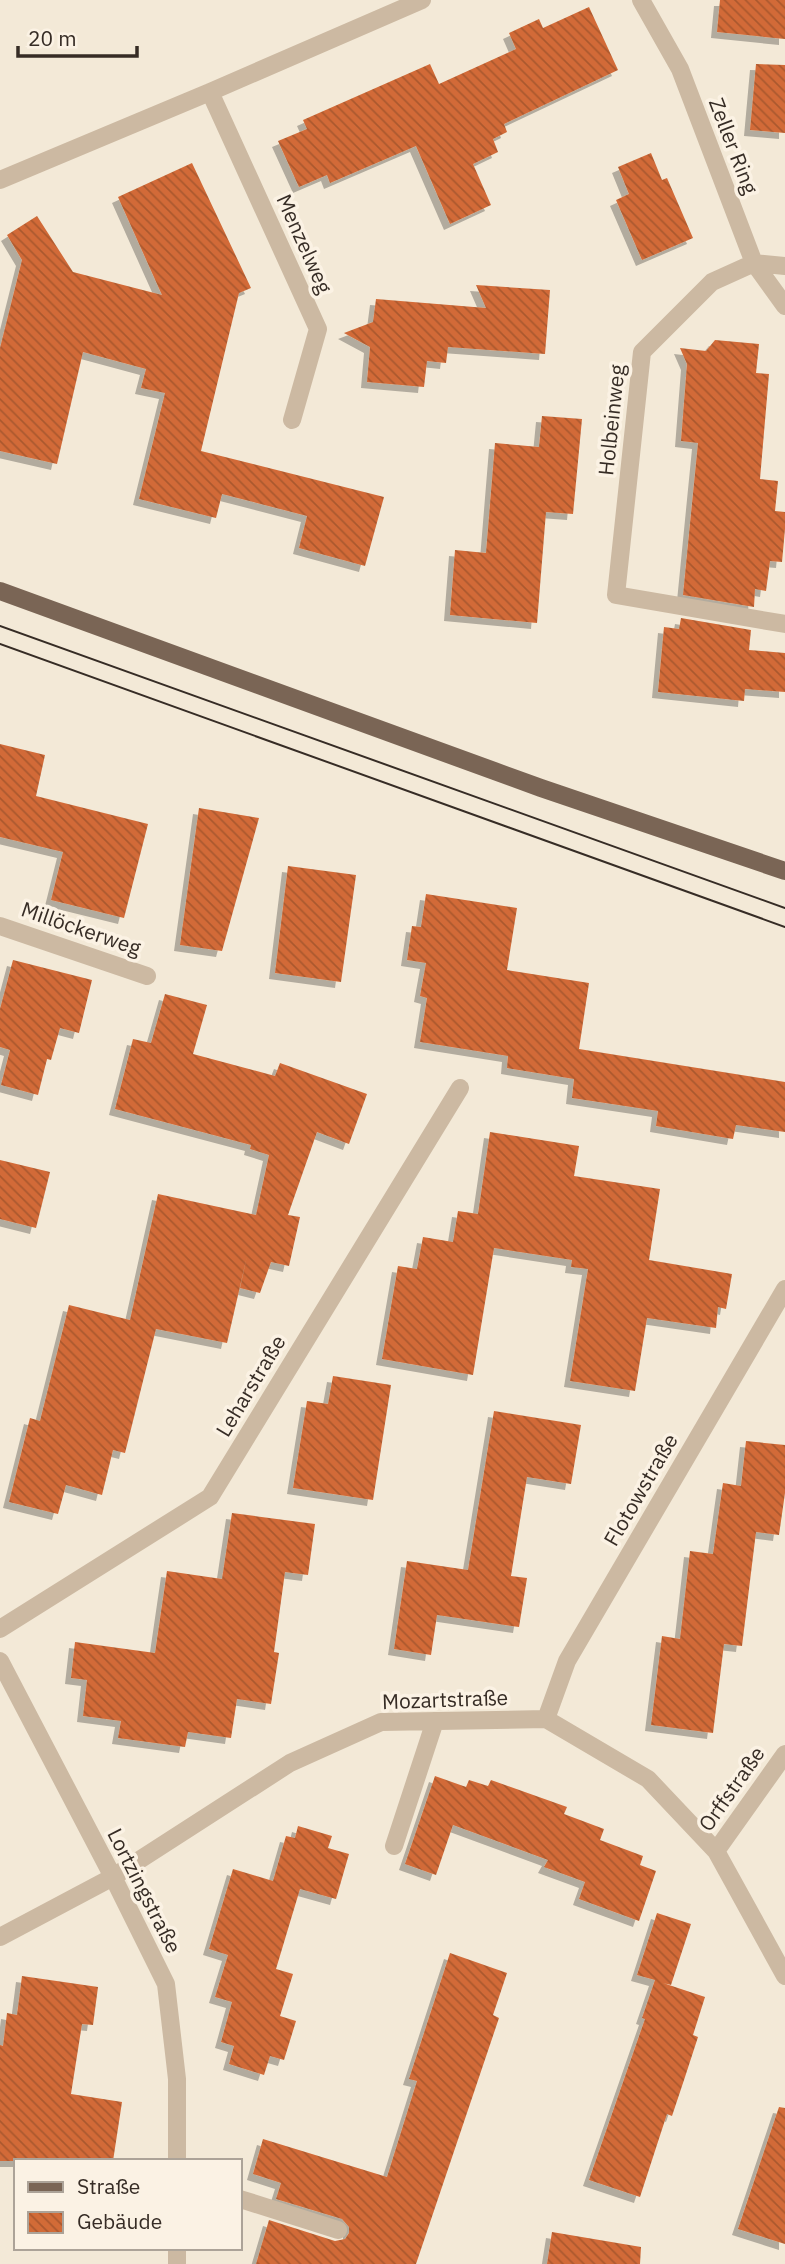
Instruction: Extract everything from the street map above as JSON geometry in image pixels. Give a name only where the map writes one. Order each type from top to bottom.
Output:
[{"type":"main road","points":[[0,591],[541,788],[785,871]]},
{"type":"street","points":[[0,180],[422,0]]},
{"type":"street","name":"Zeller Ring","points":[[641,0],[680,69],[754,263],[785,306]]},
{"type":"street","name":"Menzelweg","points":[[210,92],[318,329],[292,420]]},
{"type":"street","points":[[754,263],[785,266]]},
{"type":"street","name":"Holbeinweg","points":[[754,263],[712,282],[642,352],[616,595],[785,624]]},
{"type":"street","name":"Millöckerweg","points":[[0,926],[147,976]]},
{"type":"street","name":"Leharstraße","points":[[0,1629],[210,1497],[460,1088]]},
{"type":"street","name":"Flotowstraße","points":[[546,1719],[567,1661],[785,1289]]},
{"type":"street","name":"Lortzingstraße","points":[[0,1661],[166,1984],[177,2078],[177,2159]]},
{"type":"street","points":[[546,1719],[648,1779],[716,1852],[785,1976]]},
{"type":"street","name":"Mozartstraße","points":[[0,1937],[113,1877],[290,1763],[381,1722],[546,1719]]},
{"type":"street","points":[[394,1846],[435,1721]]},
{"type":"street","name":"Orffstraße","points":[[716,1852],[785,1754]]},
{"type":"street","points":[[242,2200],[338,2230]]},
{"type":"building","points":[[720,0],[785,0],[785,39],[717,32]]},
{"type":"building","points":[[589,7],[618,70],[504,124],[507,132],[493,139],[498,152],[473,164],[491,205],[450,224],[416,146],[330,183],[327,175],[299,187],[278,141],[307,129],[303,120],[430,64],[439,84],[516,49],[509,33],[539,19],[543,28]]},
{"type":"building","points":[[756,64],[785,65],[785,133],[750,130]]},
{"type":"building","points":[[651,153],[662,180],[667,178],[693,238],[642,260],[616,200],[629,194],[618,167]]},
{"type":"building","points":[[192,163],[251,288],[239,293],[201,451],[384,497],[365,566],[299,548],[307,516],[222,494],[216,518],[139,499],[165,393],[141,388],[146,369],[83,352],[57,464],[0,451],[0,348],[22,260],[7,235],[37,216],[73,272],[162,295],[118,197]]},
{"type":"building","points":[[476,285],[550,290],[545,354],[448,347],[446,363],[427,361],[424,387],[367,382],[370,347],[344,333],[373,322],[376,299],[486,308]]},
{"type":"building","points":[[715,340],[759,344],[756,373],[769,374],[760,479],[778,481],[775,511],[785,512],[785,529],[782,562],[770,561],[766,591],[755,589],[754,607],[683,595],[698,443],[681,441],[687,364],[680,348],[706,351]]},
{"type":"building","points":[[542,416],[582,419],[573,514],[546,512],[537,623],[450,615],[455,550],[486,553],[495,443],[539,447]]},
{"type":"building","points":[[681,618],[751,630],[749,650],[785,653],[785,692],[745,689],[744,701],[658,692],[664,627],[679,629]]},
{"type":"building","points":[[0,744],[45,755],[36,796],[148,824],[124,918],[51,900],[63,852],[0,837]]},
{"type":"building","points":[[199,808],[259,818],[222,951],[180,945]]},
{"type":"building","points":[[288,866],[356,875],[341,982],[275,973]]},
{"type":"building","points":[[426,894],[517,908],[507,970],[589,983],[579,1049],[785,1082],[785,1132],[736,1125],[733,1139],[656,1126],[658,1111],[572,1098],[574,1079],[507,1068],[508,1056],[420,1042],[427,998],[420,996],[426,963],[407,960],[412,926],[421,927]]},
{"type":"building","points":[[13,960],[92,980],[79,1033],[60,1028],[51,1060],[47,1059],[38,1095],[1,1085],[10,1050],[0,1047],[0,1009]]},
{"type":"building","points":[[165,994],[207,1005],[193,1054],[275,1076],[280,1063],[367,1094],[349,1144],[317,1132],[288,1215],[300,1217],[289,1266],[271,1262],[260,1293],[240,1288],[247,1256],[227,1343],[156,1329],[125,1453],[113,1450],[102,1495],[66,1485],[58,1514],[9,1502],[30,1418],[40,1421],[69,1305],[130,1320],[158,1194],[256,1215],[269,1155],[250,1149],[251,1145],[115,1109],[133,1039],[151,1043]]},
{"type":"building","points":[[490,1132],[579,1146],[574,1176],[660,1189],[649,1260],[732,1274],[726,1309],[718,1307],[716,1328],[647,1318],[635,1391],[570,1381],[588,1269],[571,1267],[572,1260],[494,1248],[473,1375],[382,1359],[398,1266],[417,1269],[423,1237],[453,1242],[458,1211],[478,1214]]},
{"type":"building","points":[[0,1160],[50,1172],[36,1228],[0,1219]]},
{"type":"building","points":[[333,1376],[391,1385],[373,1500],[293,1488],[307,1401],[328,1404]]},
{"type":"building","points":[[494,1411],[581,1425],[571,1484],[527,1477],[511,1576],[527,1578],[519,1627],[437,1615],[431,1655],[394,1649],[407,1561],[468,1570]]},
{"type":"building","points":[[746,1441],[785,1445],[785,1493],[779,1535],[756,1532],[742,1646],[724,1644],[713,1733],[651,1725],[662,1636],[680,1639],[690,1551],[713,1554],[723,1483],[741,1486]]},
{"type":"building","points":[[232,1513],[315,1524],[308,1575],[285,1572],[274,1652],[279,1653],[271,1704],[237,1699],[231,1738],[188,1732],[185,1747],[118,1738],[121,1721],[83,1716],[87,1680],[71,1678],[75,1642],[155,1653],[167,1571],[222,1579]]},
{"type":"building","points":[[435,1776],[466,1787],[469,1780],[488,1786],[491,1780],[567,1807],[564,1814],[604,1829],[600,1840],[643,1856],[640,1865],[656,1871],[639,1921],[579,1899],[585,1882],[544,1867],[548,1860],[453,1825],[436,1875],[405,1864]]},
{"type":"building","points":[[298,1826],[332,1836],[328,1848],[349,1854],[336,1899],[300,1889],[276,1969],[293,1974],[280,2016],[296,2021],[284,2060],[270,2056],[264,2075],[229,2064],[234,2046],[221,2042],[232,2002],[215,1997],[228,1955],[209,1949],[233,1869],[273,1881],[286,1836],[295,1838]]},
{"type":"building","points":[[657,1913],[691,1924],[671,1985],[663,1983],[705,1997],[693,2035],[698,2037],[685,2077],[672,2116],[667,2114],[640,2197],[589,2180],[645,2019],[642,2018],[655,1980],[637,1975]]},
{"type":"building","points":[[450,1953],[507,1973],[493,2015],[499,2018],[416,2264],[256,2264],[269,2220],[335,2241],[345,2239],[349,2233],[349,2227],[342,2219],[276,2199],[281,2183],[253,2174],[263,2139],[387,2177],[417,2081],[409,2079]]},
{"type":"building","points":[[22,1976],[98,1987],[93,2025],[82,2024],[71,2094],[122,2102],[113,2159],[0,2161],[0,2045],[3,2046],[7,2013],[17,2015]]},
{"type":"building","points":[[779,2107],[785,2108],[785,2244],[738,2229]]},
{"type":"building","points":[[552,2232],[641,2247],[640,2264],[547,2264]]},
{"type":"tram line","points":[[0,626],[785,908]]},
{"type":"tram line","points":[[0,644],[785,927]]}]
